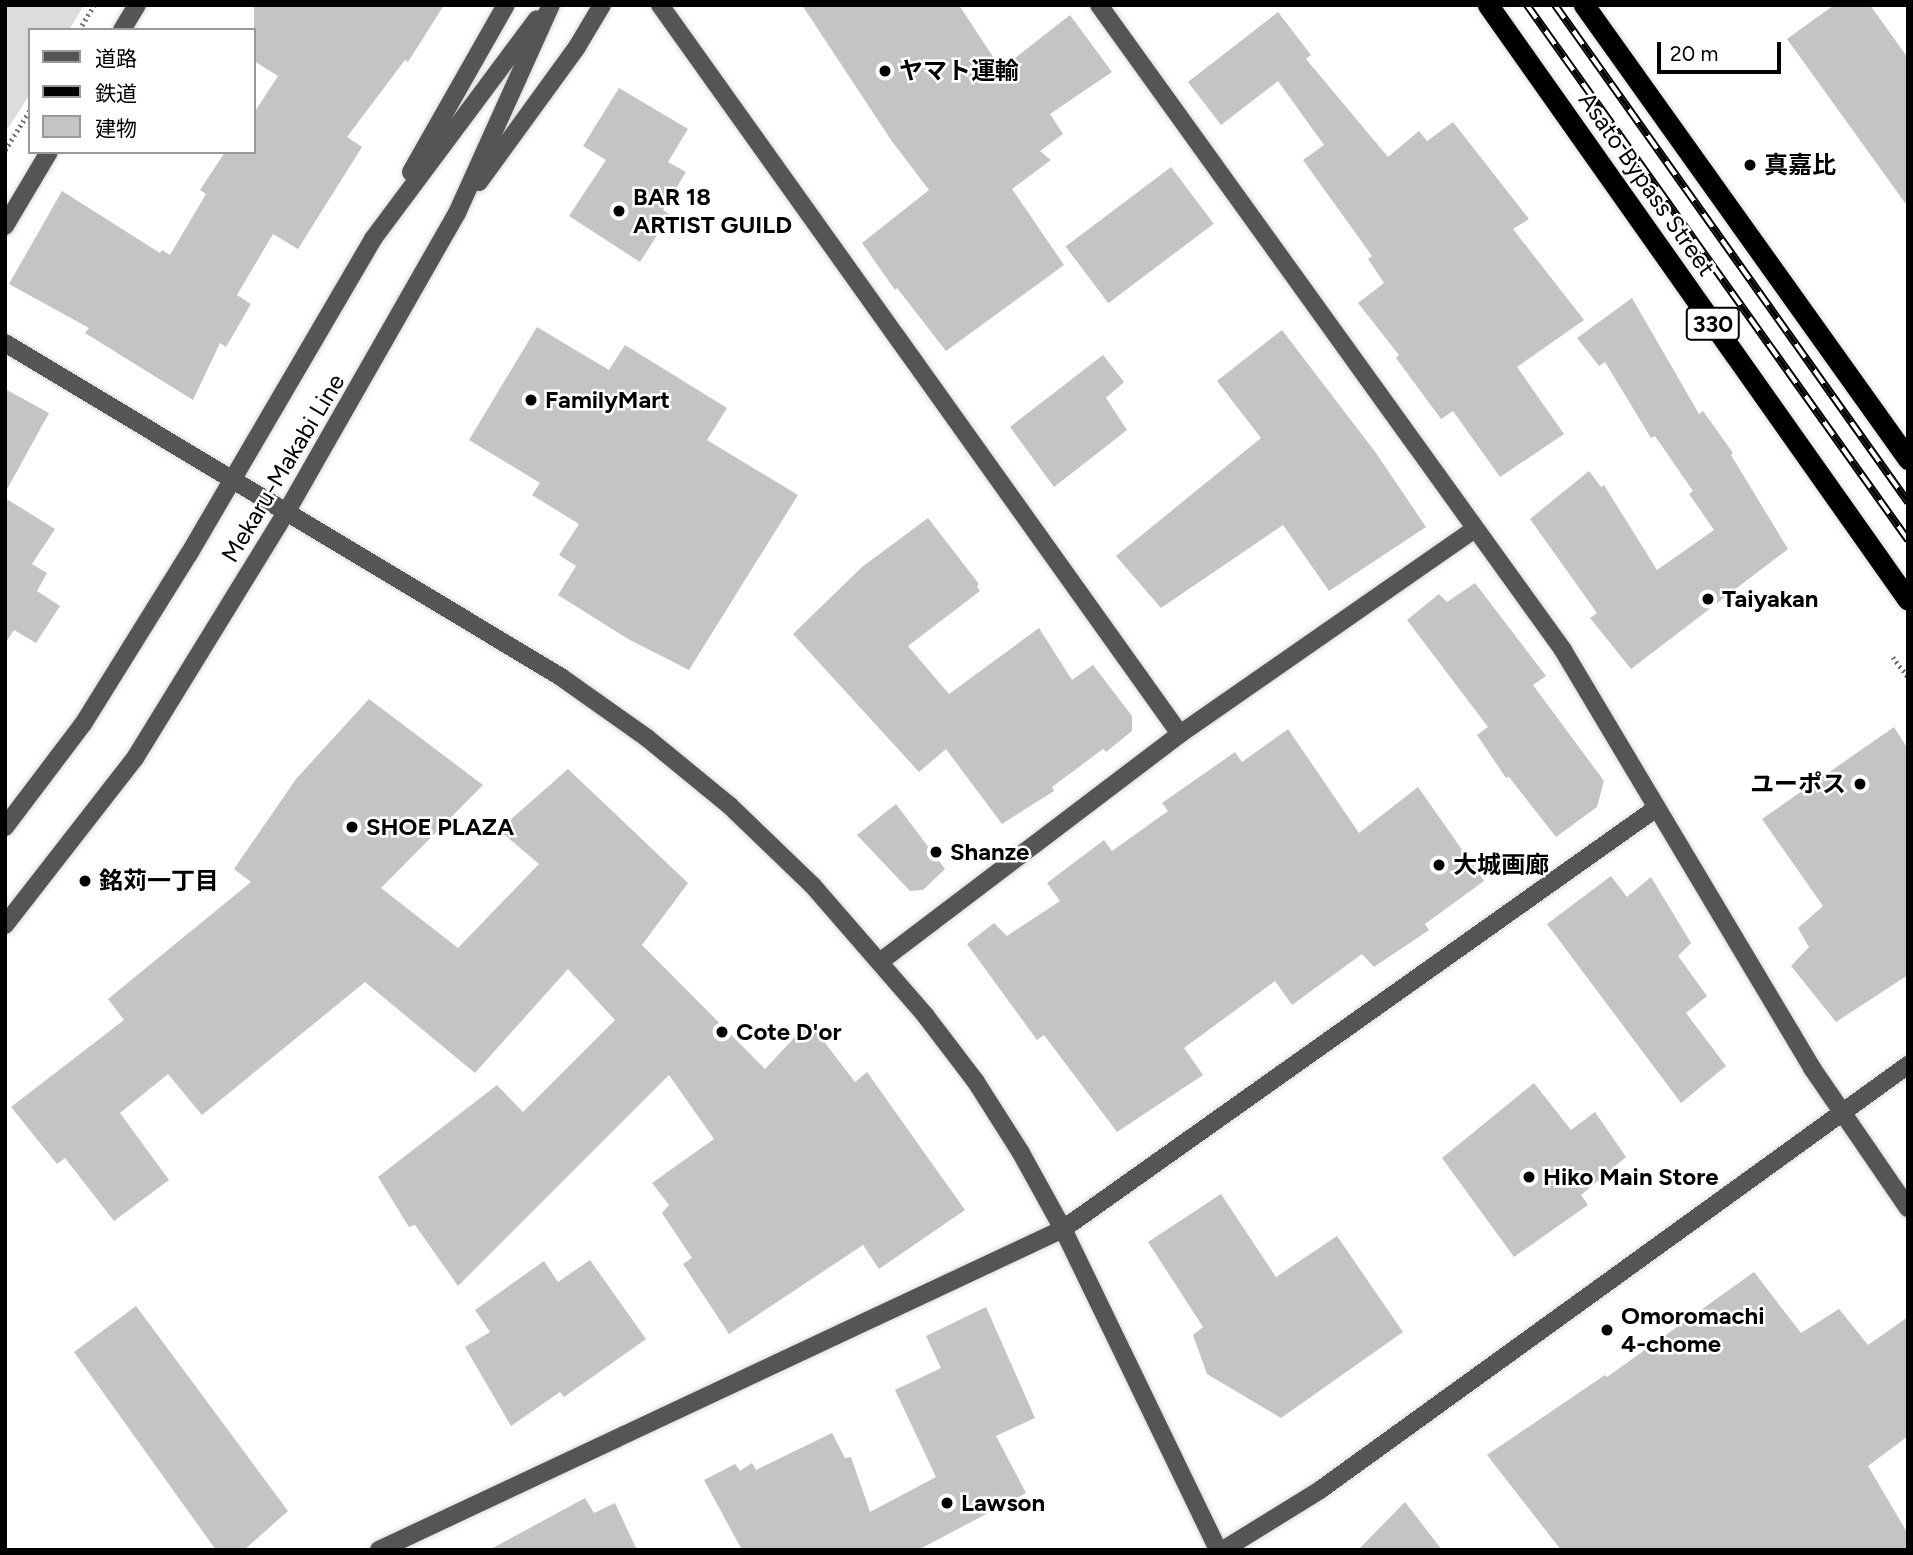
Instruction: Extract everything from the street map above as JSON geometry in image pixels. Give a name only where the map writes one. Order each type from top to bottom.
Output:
[{"type":"highway","name":"Asato Bypass Street","points":[[1488,5],[1908,600]]},
{"type":"highway","points":[[1584,5],[1908,459]]},
{"type":"street","points":[[123,28],[136,5]]},
{"type":"street","points":[[373,239],[506,5]]},
{"type":"street","name":"Mekaru-Makabi Line","points":[[5,827],[83,724],[233,479],[373,239],[550,5]]},
{"type":"street","name":"Mekaru-Makabi Line","points":[[5,925],[135,758],[287,511],[457,213],[550,5]]},
{"type":"street","points":[[457,213],[577,47],[602,5]]},
{"type":"street","points":[[660,5],[1180,734]]},
{"type":"street","points":[[1099,5],[1563,650],[1603,713],[1655,809],[1842,1114],[1908,1208]]},
{"type":"street","points":[[5,226],[48,154]]},
{"type":"street","points":[[5,343],[561,677],[647,738],[730,806],[813,886],[881,961],[976,1082],[1021,1153],[1063,1229],[1221,1550],[1320,1490],[1908,1065]]},
{"type":"street","points":[[881,961],[1180,734],[1475,529]]},
{"type":"street","points":[[379,1550],[1063,1229],[1655,809]]},
{"type":"path","points":[[80,28],[94,5]]},
{"type":"path","points":[[5,150],[28,113]]},
{"type":"path","points":[[1893,657],[1908,677]]},
{"type":"shaded area","points":[[5,5],[84,5],[70,28],[28,28],[28,97],[5,133]]},
{"type":"building","points":[[254,5],[444,5],[408,62],[405,60],[347,137],[362,147],[298,249],[273,234],[237,295],[251,304],[226,347],[220,343],[193,400],[85,333],[89,328],[9,284],[62,191],[160,253],[162,250],[170,255],[206,194],[200,190],[224,154],[256,154],[256,110],[278,76],[256,62]]},
{"type":"building","points":[[802,5],[959,5],[1001,69],[1070,15],[1112,72],[1050,114],[1063,134],[1040,151],[1051,160],[1012,189],[1064,265],[946,351],[897,288],[895,290],[862,243],[929,190],[891,140]]},
{"type":"building","points":[[1834,5],[1870,5],[1908,58],[1908,207],[1787,39]]},
{"type":"building","points":[[1278,12],[1311,55],[1306,59],[1388,157],[1419,131],[1427,141],[1453,122],[1529,219],[1513,229],[1584,320],[1517,367],[1564,434],[1500,477],[1453,411],[1441,419],[1396,358],[1399,355],[1358,303],[1384,283],[1368,259],[1372,256],[1303,160],[1324,145],[1278,81],[1221,125],[1188,82]]},
{"type":"building","points":[[619,88],[688,129],[668,162],[686,172],[663,210],[670,215],[640,262],[569,216],[606,160],[583,146]]},
{"type":"building","points":[[1171,167],[1214,224],[1108,303],[1066,246]]},
{"type":"building","points":[[1632,298],[1699,414],[1703,411],[1733,453],[1731,455],[1788,549],[1631,669],[1590,618],[1597,613],[1530,519],[1589,471],[1601,487],[1604,485],[1657,570],[1714,530],[1689,494],[1693,491],[1655,436],[1651,438],[1605,362],[1599,366],[1577,338]]},
{"type":"building","points":[[537,327],[609,370],[625,345],[727,408],[707,440],[798,495],[689,670],[628,639],[558,595],[576,566],[559,555],[579,524],[532,495],[540,483],[469,440]]},
{"type":"building","points":[[1282,330],[1376,453],[1426,527],[1329,591],[1283,525],[1161,608],[1116,556],[1261,438],[1217,381]]},
{"type":"building","points":[[1103,355],[1124,382],[1106,398],[1127,430],[1054,487],[1010,427]]},
{"type":"building","points":[[5,389],[49,413],[5,493]]},
{"type":"building","points":[[5,498],[55,529],[32,564],[47,573],[37,591],[60,606],[36,643],[14,630],[5,644]]},
{"type":"building","points":[[928,518],[979,584],[977,586],[980,591],[908,646],[949,694],[1039,628],[1072,680],[1093,665],[1132,716],[1132,731],[1106,752],[1103,749],[1052,787],[1054,791],[1002,824],[946,749],[919,772],[793,634],[862,567]]},
{"type":"building","points":[[1475,583],[1546,676],[1533,685],[1604,781],[1597,807],[1556,837],[1509,777],[1506,778],[1477,735],[1488,727],[1407,620],[1439,594],[1447,602]]},
{"type":"building","points":[[369,699],[483,785],[381,888],[458,948],[539,864],[499,830],[568,769],[688,883],[642,945],[765,1069],[809,1022],[855,1082],[867,1072],[965,1210],[879,1269],[863,1245],[729,1334],[683,1264],[692,1258],[662,1213],[669,1205],[652,1183],[714,1139],[669,1075],[458,1286],[415,1225],[409,1227],[378,1177],[497,1085],[523,1112],[615,1020],[568,969],[475,1073],[365,982],[202,1115],[168,1074],[120,1113],[169,1180],[114,1221],[65,1158],[57,1164],[11,1107],[124,1020],[108,999],[251,882],[234,869],[296,779]]},
{"type":"building","points":[[1894,727],[1908,749],[1908,975],[1836,1022],[1791,966],[1809,947],[1798,928],[1823,906],[1762,819]]},
{"type":"building","points":[[1288,729],[1359,833],[1418,787],[1484,881],[1425,924],[1429,930],[1374,967],[1362,954],[1292,1005],[1275,981],[1184,1048],[1203,1075],[1117,1132],[1044,1035],[1037,1040],[967,944],[994,923],[1007,936],[1060,901],[1047,883],[1104,840],[1112,851],[1168,811],[1162,803],[1235,752],[1242,762]]},
{"type":"building","points":[[896,804],[945,869],[923,890],[910,891],[857,835]]},
{"type":"building","points":[[1611,876],[1627,897],[1651,877],[1691,943],[1678,956],[1707,996],[1686,1013],[1726,1066],[1681,1103],[1547,924]]},
{"type":"building","name":"Hiko Main Store","points":[[1534,1083],[1571,1130],[1595,1112],[1626,1157],[1581,1195],[1588,1205],[1514,1257],[1442,1158]]},
{"type":"building","points":[[1221,1194],[1276,1277],[1337,1236],[1403,1332],[1281,1418],[1207,1374],[1193,1335],[1203,1327],[1148,1242]]},
{"type":"building","points":[[590,1260],[646,1339],[564,1397],[560,1392],[511,1426],[465,1347],[490,1332],[475,1310],[544,1261],[558,1282]]},
{"type":"building","points":[[1754,1272],[1801,1333],[1839,1309],[1868,1345],[1908,1317],[1908,1436],[1868,1466],[1908,1534],[1908,1550],[1561,1550],[1487,1455],[1605,1375],[1607,1377]]},
{"type":"building","points":[[136,1306],[288,1511],[244,1550],[216,1550],[74,1352]]},
{"type":"building","points":[[986,1307],[1035,1418],[996,1436],[1026,1493],[918,1550],[742,1550],[704,1480],[735,1464],[740,1471],[752,1463],[756,1470],[832,1433],[845,1458],[851,1457],[870,1512],[936,1477],[895,1390],[941,1368],[926,1336]]},
{"type":"building","points":[[585,1498],[594,1513],[615,1503],[637,1550],[489,1550]]},
{"type":"building","points":[[1405,1502],[1442,1550],[1358,1550]]},
{"type":"railway","points":[[1527,5],[1908,540]]},
{"type":"railway","points":[[1555,5],[1908,502]]},
{"type":"place","name":"ヤマト運輸","points":[[885,71]]},
{"type":"place","name":"真嘉比","points":[[1750,165]]},
{"type":"place","name":"BAR 18 ARTIST GUILD","points":[[619,211]]},
{"type":"place","name":"FamilyMart","points":[[531,400]]},
{"type":"place","name":"Taiyakan","points":[[1708,599]]},
{"type":"place","name":"ユーポス","points":[[1860,784]]},
{"type":"place","name":"SHOE PLAZA","points":[[352,827]]},
{"type":"place","name":"Shanze","points":[[936,852]]},
{"type":"place","name":"大城画廊","points":[[1439,865]]},
{"type":"place","name":"銘苅一丁目","points":[[85,881]]},
{"type":"place","name":"Cote D'or","points":[[722,1032]]},
{"type":"place","name":"Hiko Main Store","points":[[1529,1177]]},
{"type":"place","name":"Omoromachi 4-chome","points":[[1607,1330]]},
{"type":"place","name":"Lawson","points":[[947,1503]]}]
